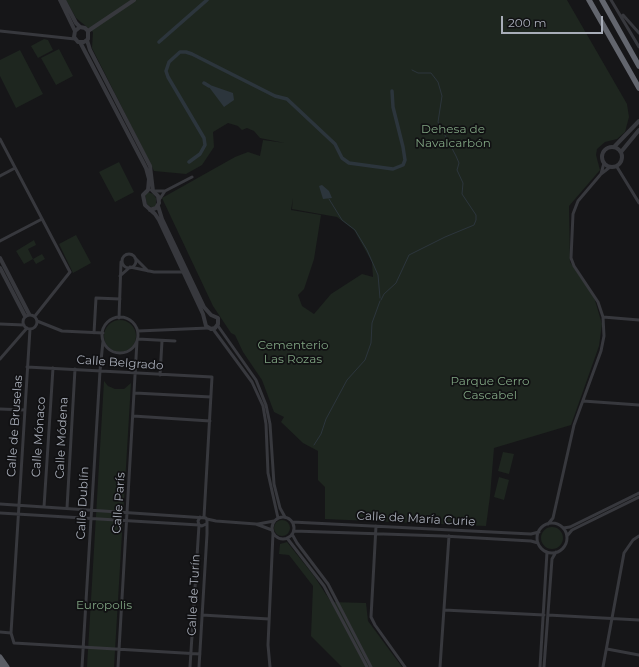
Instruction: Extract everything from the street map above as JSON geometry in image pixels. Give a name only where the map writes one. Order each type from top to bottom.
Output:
[{"type":"highway","points":[[589,0],[639,88]]},
{"type":"highway","points":[[602,0],[639,66]]},
{"type":"highway","points":[[0,657],[7,667]]},
{"type":"highway","points":[[0,663],[3,667]]},
{"type":"street","points":[[60,0],[75,35],[146,168],[149,179],[148,190],[143,199],[145,205],[159,220],[205,321],[252,382],[263,406],[266,424],[268,473],[278,518]]},
{"type":"street","points":[[64,0],[80,27],[85,28],[88,31],[89,36],[87,40],[90,50],[150,166],[154,191],[159,200]]},
{"type":"street","points":[[88,31],[134,0]]},
{"type":"street","points":[[612,0],[639,47]]},
{"type":"street","points":[[619,11],[639,33]]},
{"type":"street","points":[[0,31],[65,38],[75,35],[80,27]]},
{"type":"street","points":[[80,42],[87,40]]},
{"type":"street","points":[[601,174],[604,163],[602,157],[604,152],[608,148],[614,147],[638,122]]},
{"type":"street","points":[[617,167],[622,161],[621,152],[639,130]]},
{"type":"street","points":[[0,138],[70,272],[35,316]]},
{"type":"street","points":[[614,147],[621,152]]},
{"type":"street","points":[[604,163],[610,167],[617,167]]},
{"type":"street","points":[[610,167],[601,174],[575,206],[570,252],[574,266],[594,294],[603,317],[604,336],[601,351],[568,447],[553,518],[539,532],[538,543],[547,552],[556,552],[563,548],[567,536],[572,530],[639,497]]},
{"type":"street","points":[[617,167],[639,203]]},
{"type":"street","points":[[0,176],[15,168]]},
{"type":"street","points":[[148,190],[165,191],[192,177]]},
{"type":"street","points":[[165,191],[159,200],[158,206],[162,219],[201,300],[211,315],[218,318],[218,326],[256,380],[266,405],[270,424],[273,478],[280,508],[285,517],[292,522],[293,532],[297,543],[328,584],[371,667]]},
{"type":"street","points":[[150,210],[158,206]]},
{"type":"street","points":[[0,241],[42,219]]},
{"type":"street","points":[[119,318],[120,276],[124,255],[131,254],[148,271]]},
{"type":"street","points":[[0,258],[27,315]]},
{"type":"street","points":[[120,276],[135,264],[135,258]]},
{"type":"street","points":[[122,262],[126,267],[148,271],[182,272]]},
{"type":"street","points":[[0,268],[27,315]]},
{"type":"street","points":[[94,333],[96,298],[120,299]]},
{"type":"street","points":[[27,315],[35,316]]},
{"type":"street","points":[[27,315],[23,320],[24,325],[28,329]]},
{"type":"street","points":[[197,328],[211,315]]},
{"type":"street","points":[[0,359],[28,329],[35,327],[37,321],[35,316]]},
{"type":"street","points":[[603,317],[639,320]]},
{"type":"street","points":[[119,318],[133,323],[138,331],[138,340],[132,349],[123,353],[113,352],[104,341],[103,333],[108,322],[119,318]]},
{"type":"street","points":[[37,321],[62,331],[103,333]]},
{"type":"street","points":[[0,324],[24,325]]},
{"type":"street","points":[[138,331],[210,328],[218,326]]},
{"type":"street","name":"Calle de Bruselas","points":[[28,329],[25,410],[11,633],[14,643],[84,647]]},
{"type":"street","points":[[138,340],[175,341]]},
{"type":"street","name":"Calle París","points":[[118,667],[138,340]]},
{"type":"street","points":[[160,374],[162,340]]},
{"type":"street","name":"Calle Dublín","points":[[82,667],[100,371],[104,341]]},
{"type":"street","name":"Calle Belgrado","points":[[27,367],[212,377],[211,397]]},
{"type":"street","name":"Calle Mónaco","points":[[44,506],[53,368]]},
{"type":"street","name":"Calle Módena","points":[[67,508],[75,369]]},
{"type":"street","points":[[135,393],[211,397],[203,517]]},
{"type":"street","points":[[583,401],[639,405]]},
{"type":"street","points":[[0,409],[25,410]]},
{"type":"street","points":[[133,416],[210,421]]},
{"type":"street","points":[[563,528],[570,527],[639,493]]},
{"type":"street","points":[[0,504],[203,517],[216,521],[256,524],[274,521],[278,518],[285,517]]},
{"type":"street","points":[[0,513],[202,526],[216,521]]},
{"type":"street","name":"Calle de Turín","points":[[190,667],[199,525],[198,521],[203,517],[207,524],[199,667]]},
{"type":"street","points":[[553,518],[556,524]]},
{"type":"street","points":[[270,667],[268,645],[274,548],[274,521]]},
{"type":"street","name":"Calle de María Curie","points":[[292,522],[531,534],[539,532]]},
{"type":"street","points":[[256,524],[273,532],[281,538],[287,538],[293,532]]},
{"type":"street","points":[[548,524],[556,524],[563,528],[567,536]]},
{"type":"street","points":[[376,526],[371,617],[374,625],[406,667]]},
{"type":"street","name":"Calle de María Curie","points":[[293,532],[449,536],[531,540],[538,543]]},
{"type":"street","points":[[440,667],[449,536]]},
{"type":"street","points":[[603,667],[624,553],[628,545],[639,536]]},
{"type":"street","points":[[274,548],[281,538]]},
{"type":"street","points":[[287,538],[324,586],[367,667]]},
{"type":"street","points":[[544,667],[547,628],[547,552]]},
{"type":"street","points":[[540,667],[552,559],[556,552]]},
{"type":"street","points":[[444,610],[639,620]]},
{"type":"street","points":[[202,615],[269,619]]},
{"type":"street","points":[[0,632],[11,633]]},
{"type":"street","points":[[84,647],[200,654]]},
{"type":"street","points":[[607,649],[639,655]]},
{"type":"green space","name":"Dehesa de Navalcarbón","points":[[66,0],[567,0],[627,104],[629,117],[625,132],[617,139],[605,142],[597,149],[596,155],[600,170],[569,206],[570,262],[594,297],[602,324],[599,346],[571,425],[494,448],[486,526],[325,519],[325,487],[318,480],[318,451],[303,443],[281,422],[284,417],[274,412],[262,380],[243,352],[235,335],[231,333],[213,306],[162,198],[235,157],[248,152],[260,156],[263,140],[285,143],[260,138],[254,131],[247,128],[242,130],[238,126],[228,123],[213,132],[214,147],[202,165],[186,174],[154,171],[92,48],[93,32],[76,18]],"holes":[[[293,198],[292,209],[337,217],[354,230],[372,262],[373,277],[362,274],[331,294],[314,314],[302,306],[298,295],[304,289],[314,259],[321,215],[291,210]]]},
{"type":"green space","points":[[44,39],[48,40],[53,50],[38,58],[31,46]]},
{"type":"green space","points":[[59,49],[73,76],[56,85],[41,58]]},
{"type":"green space","points":[[20,50],[43,94],[16,108],[0,76],[0,60]]},
{"type":"green space","points":[[119,162],[134,192],[115,202],[99,172]]},
{"type":"green space","points":[[148,192],[153,194],[156,198],[156,206],[152,208],[147,204],[145,195]]},
{"type":"green space","points":[[76,235],[91,263],[73,273],[59,244]]},
{"type":"green space","points":[[34,240],[36,245],[28,249],[33,259],[24,264],[16,251]]},
{"type":"green space","points":[[42,254],[45,259],[36,264],[33,259]]},
{"type":"green space","points":[[117,320],[123,320],[133,327],[136,336],[135,342],[129,349],[123,352],[117,352],[107,345],[104,339],[104,333],[111,323]]},
{"type":"green space","name":"Europolis","points":[[104,381],[108,386],[115,389],[124,389],[131,383],[114,667],[87,667]]},
{"type":"green space","points":[[503,452],[514,454],[509,474],[498,471]]},
{"type":"green space","points":[[499,477],[509,480],[504,500],[494,497]]},
{"type":"green space","points":[[282,520],[289,525],[290,528],[285,535],[282,536],[275,531],[274,528],[279,521]]},
{"type":"green space","points":[[552,527],[560,530],[563,538],[560,546],[552,549],[544,546],[541,538],[544,530]]},
{"type":"green space","points":[[287,542],[314,576],[331,602],[366,603],[368,621],[402,667],[342,667],[311,636],[313,586],[289,555],[279,554],[280,544]]},
{"type":"shaded area","points":[[210,85],[233,93],[234,100],[224,107],[209,87]]},
{"type":"shaded area","points":[[322,185],[329,191],[332,198],[323,199],[319,186]]},
{"type":"waterway","points":[[159,42],[207,0]]},
{"type":"waterway","points":[[189,162],[200,154],[205,145],[204,138],[168,77],[166,71],[169,62],[180,52],[192,54],[275,96],[287,99],[335,144],[342,158],[349,163],[393,169],[403,165],[405,160],[393,107],[392,91]]},
{"type":"waterway","points":[[381,300],[384,294],[396,283],[409,255],[445,237],[474,225],[476,220],[476,215],[462,194],[463,183],[457,170],[459,163],[438,122],[442,96],[438,82],[431,73],[418,73],[412,70]]},
{"type":"waterway","points":[[204,83],[209,86]]},
{"type":"waterway","points":[[329,199],[342,220],[355,230],[367,250],[378,275],[380,298]]},
{"type":"waterway","points":[[314,445],[321,434],[326,419],[347,380],[365,360],[371,343],[372,323],[380,301]]},
{"type":"park label","name":"Cementerio Las Rozas","points":[[293,352]]},
{"type":"park label","name":"Parque Cerro Cascabel","points":[[490,388]]}]
